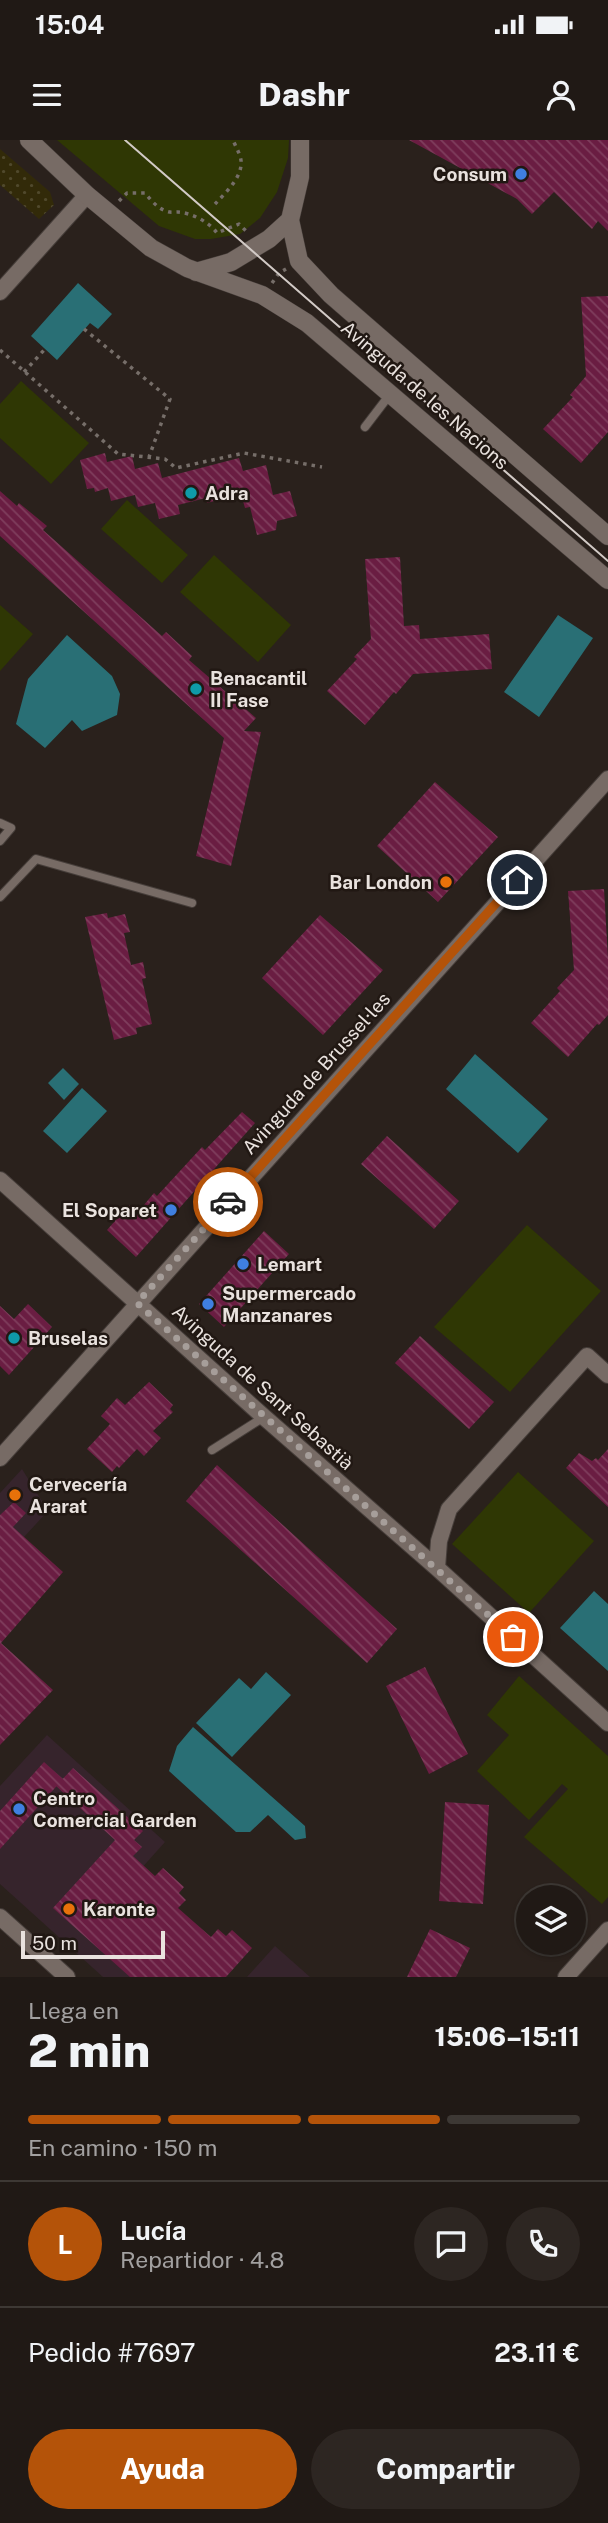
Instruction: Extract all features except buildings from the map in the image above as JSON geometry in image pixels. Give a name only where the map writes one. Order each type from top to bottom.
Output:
[{"type":"main road","name":"Avinguda de les Nacions","points":[[29,140],[107,213],[150,248],[196,272],[262,295],[307,323],[608,580]]},
{"type":"main road","points":[[299,261],[290,220],[300,177],[300,140]]},
{"type":"main road","points":[[196,272],[232,262],[269,239],[290,220]]},
{"type":"main road","name":"Avinguda de les Nacions","points":[[299,261],[331,295],[608,536]]},
{"type":"street","points":[[0,292],[87,195]]},
{"type":"street","name":"Avinguda de Brussel·les","points":[[0,1458],[608,779]]},
{"type":"street","name":"Avinguda de Sant Sebastià","points":[[0,1180],[264,1418],[438,1568],[608,1723]]},
{"type":"street","points":[[438,1568],[439,1541],[449,1508],[587,1356],[608,1375]]},
{"type":"street","points":[[0,1917],[67,1977]]},
{"type":"street","points":[[566,1977],[608,1930]]},
{"type":"lane","points":[[365,427],[391,393]]},
{"type":"lane","points":[[0,823],[11,828],[0,841]]},
{"type":"lane","points":[[0,898],[36,859],[192,904]]},
{"type":"lane","points":[[212,1450],[264,1418]]},
{"type":"path","points":[[215,204],[231,187],[241,169],[240,157],[233,140]]},
{"type":"path","points":[[107,213],[127,193],[145,193],[154,204],[167,212],[195,216],[213,226],[218,233],[239,224]]},
{"type":"path","points":[[262,295],[279,273],[299,261]]},
{"type":"path","points":[[84,329],[170,399],[149,457]]},
{"type":"path","points":[[24,372],[45,349]]},
{"type":"path","points":[[0,350],[118,454],[165,459],[176,468],[244,453],[322,467]]},
{"type":"shaded area","points":[[22,1469],[48,1511],[0,1563],[0,1493]]},
{"type":"shaded area","points":[[47,1735],[165,1842],[106,1908],[182,1977],[103,1977],[0,1884],[0,1786]]},
{"type":"shaded area","points":[[275,1946],[310,1977],[247,1977]]},
{"type":"green space","points":[[57,140],[289,140],[288,158],[277,192],[260,218],[240,234],[195,239],[159,226]]},
{"type":"green space","points":[[21,381],[89,443],[51,484],[0,438],[0,404]]},
{"type":"green space","points":[[127,500],[188,555],[162,583],[101,529]]},
{"type":"green space","points":[[214,555],[291,625],[258,662],[180,592]]},
{"type":"green space","points":[[0,605],[33,634],[0,671]]},
{"type":"green space","points":[[527,1225],[601,1291],[510,1392],[434,1327]]},
{"type":"green space","points":[[518,1472],[594,1541],[529,1613],[452,1544]]},
{"type":"green space","points":[[519,1676],[608,1756],[608,1897],[602,1904],[586,1890],[586,1885],[580,1885],[524,1837],[568,1789],[562,1784],[529,1820],[477,1771],[509,1735],[487,1715]]},
{"type":"sand","points":[[0,149],[50,192],[54,205],[39,219],[0,185]]},
{"type":"water","points":[[78,283],[112,314],[98,329],[90,323],[57,360],[31,336]]},
{"type":"water","points":[[558,615],[593,638],[539,717],[504,692]]},
{"type":"water","points":[[67,635],[112,676],[120,694],[117,715],[82,731],[72,720],[45,748],[16,724],[28,679]]},
{"type":"water","points":[[475,1054],[548,1119],[518,1153],[446,1089]]},
{"type":"water","points":[[63,1068],[79,1084],[64,1100],[48,1083]]},
{"type":"water","points":[[82,1088],[107,1111],[67,1153],[43,1131]]},
{"type":"water","points":[[594,1591],[608,1604],[608,1671],[560,1628]]},
{"type":"water","points":[[266,1672],[291,1695],[232,1757],[196,1723],[239,1678],[251,1689]]},
{"type":"water","points":[[193,1727],[305,1826],[306,1838],[295,1840],[268,1815],[250,1832],[236,1832],[169,1771],[177,1746]]},
{"type":"tram line","points":[[125,140],[608,561]]},
{"type":"way so far","points":[[228,1202],[137,1303],[513,1637]]},
{"type":"place","name":"Consum","points":[[521,174]]},
{"type":"place","name":"Adra","points":[[191,493]]},
{"type":"place","name":"Benacantil II Fase","points":[[196,689]]},
{"type":"place","name":"Bar London","points":[[446,882]]},
{"type":"place","name":"El Soparet","points":[[171,1210]]},
{"type":"place","name":"Lemart","points":[[243,1264]]},
{"type":"place","name":"Supermercado Manzanares","points":[[208,1304]]},
{"type":"place","name":"Bruselas","points":[[14,1338]]},
{"type":"place","name":"Cervecería Ararat","points":[[15,1495]]},
{"type":"place","name":"Centro Comercial Garden","points":[[19,1809]]},
{"type":"place","name":"Karonte","points":[[69,1909]]},
{"type":"route","points":[[228,1202],[517,880]]}]
